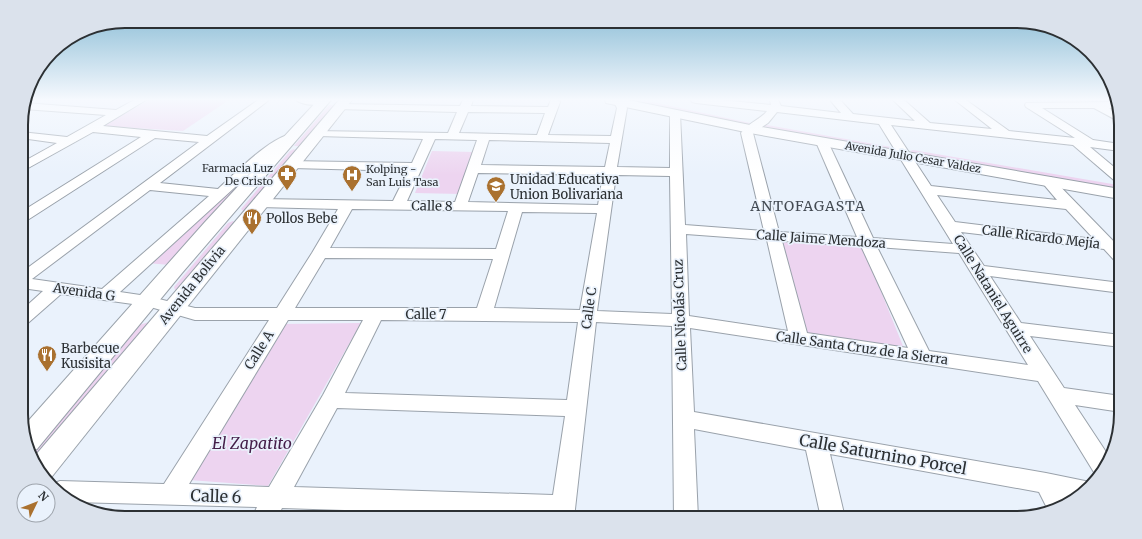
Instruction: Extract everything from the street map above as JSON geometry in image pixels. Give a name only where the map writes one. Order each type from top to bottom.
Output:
[{"type":"main road","name":"Avenida Bolivia","points":[[31,437],[290,137],[305,125]]},
{"type":"main road","name":"Avenida Bolivia","points":[[43,466],[172,308],[318,133],[322,125]]},
{"type":"main road","name":"Avenida Julio Cesar Valdez","points":[[751,125],[902,151],[1114,183]]},
{"type":"main road","name":"Avenida Julio Cesar Valdez","points":[[753,125],[822,142],[902,151],[1114,193]]},
{"type":"street","points":[[28,164],[96,125]]},
{"type":"street","points":[[28,274],[229,125]]},
{"type":"street","points":[[452,136],[457,125]]},
{"type":"street","points":[[541,138],[546,125]]},
{"type":"street","name":"Calle C","points":[[563,511],[588,315],[618,125]]},
{"type":"street","name":"Calle Nicolás Cruz","points":[[674,125],[686,511]]},
{"type":"street","name":"Calle Nataniel Aguirre","points":[[886,125],[1101,463]]},
{"type":"street","points":[[950,125],[1006,134],[1114,146]]},
{"type":"street","points":[[994,125],[1006,134]]},
{"type":"street","points":[[1061,125],[1090,144]]},
{"type":"street","points":[[756,126],[748,132],[799,338]]},
{"type":"street","points":[[91,128],[209,140]]},
{"type":"street","points":[[318,133],[615,140]]},
{"type":"street","points":[[28,214],[152,134]]},
{"type":"street","points":[[398,206],[431,135]]},
{"type":"street","points":[[28,136],[69,141]]},
{"type":"street","points":[[106,295],[220,192],[275,145],[290,137]]},
{"type":"street","points":[[460,207],[484,137]]},
{"type":"street","points":[[822,142],[867,242],[922,356]]},
{"type":"street","points":[[1076,142],[1114,173]]},
{"type":"street","points":[[292,164],[416,167]]},
{"type":"street","points":[[474,169],[676,172]]},
{"type":"street","points":[[1046,180],[1114,251]]},
{"type":"street","points":[[146,186],[220,192]]},
{"type":"street","points":[[927,190],[1069,205]]},
{"type":"street","name":"Calle 8","points":[[259,203],[605,209]]},
{"type":"street","name":"Calle A","points":[[170,494],[320,253],[347,205]]},
{"type":"street","points":[[484,314],[516,208]]},
{"type":"street","name":"Calle Ricardo Mejía","points":[[950,226],[1108,245]]},
{"type":"street","name":"Calle Jaime Mendoza","points":[[678,229],[965,250]]},
{"type":"street","points":[[320,253],[502,254]]},
{"type":"street","points":[[978,270],[1114,287]]},
{"type":"street","name":"Avenida G","points":[[28,284],[147,301],[172,308]]},
{"type":"street","points":[[28,314],[57,288]]},
{"type":"street","name":"Calle 7","points":[[172,308],[195,314],[228,315],[282,313],[588,315],[680,320]]},
{"type":"street","points":[[268,511],[331,400],[375,314]]},
{"type":"street","name":"Calle Santa Cruz de la Sierra","points":[[680,320],[1044,374]]},
{"type":"street","points":[[1014,328],[1114,340]]},
{"type":"street","points":[[1057,395],[1114,403]]},
{"type":"street","points":[[331,400],[577,408]]},
{"type":"street","name":"Calle Saturnino Porcel","points":[[683,419],[1079,489]]},
{"type":"street","points":[[816,442],[831,511]]},
{"type":"street","points":[[1046,483],[1056,503]]},
{"type":"street","name":"Calle 6","points":[[66,491],[276,498],[420,510],[492,511]]},
{"type":"green space","points":[[104,125],[192,125],[183,131],[103,126]]},
{"type":"green space","points":[[312,125],[317,125],[299,146],[294,146]]},
{"type":"green space","points":[[768,125],[891,147],[893,151],[762,128],[762,126]]},
{"type":"green space","points":[[276,147],[170,265],[147,263]]},
{"type":"green space","points":[[294,149],[296,151],[248,209],[243,211],[241,209],[290,151]]},
{"type":"green space","points":[[913,150],[1114,184],[1114,190],[913,155],[910,151]]},
{"type":"green space","points":[[432,151],[473,152],[460,194],[415,193]]},
{"type":"green space","points":[[233,221],[235,223],[182,287],[175,290],[174,287],[228,223]]},
{"type":"green space","points":[[782,242],[863,247],[905,351],[805,337]]},
{"type":"green space","points":[[149,322],[150,325],[38,456],[34,448],[139,325]]},
{"type":"green space","name":"El Zapatito","points":[[361,323],[268,486],[189,480],[280,324]]},
{"type":"place","name":"Farmacia Luz De Cristo","points":[[287,191]]},
{"type":"place","name":"Kolping - San Luis Tasa","points":[[352,192]]},
{"type":"place","name":"Unidad Educativa Union Bolivariana","points":[[496,203]]},
{"type":"place","name":"Pollos Bebe","points":[[252,235]]},
{"type":"place","name":"Barbecue Kusisita","points":[[47,372]]},
{"type":"district","name":"ANTOFAGASTA","points":[[808,206]]}]
